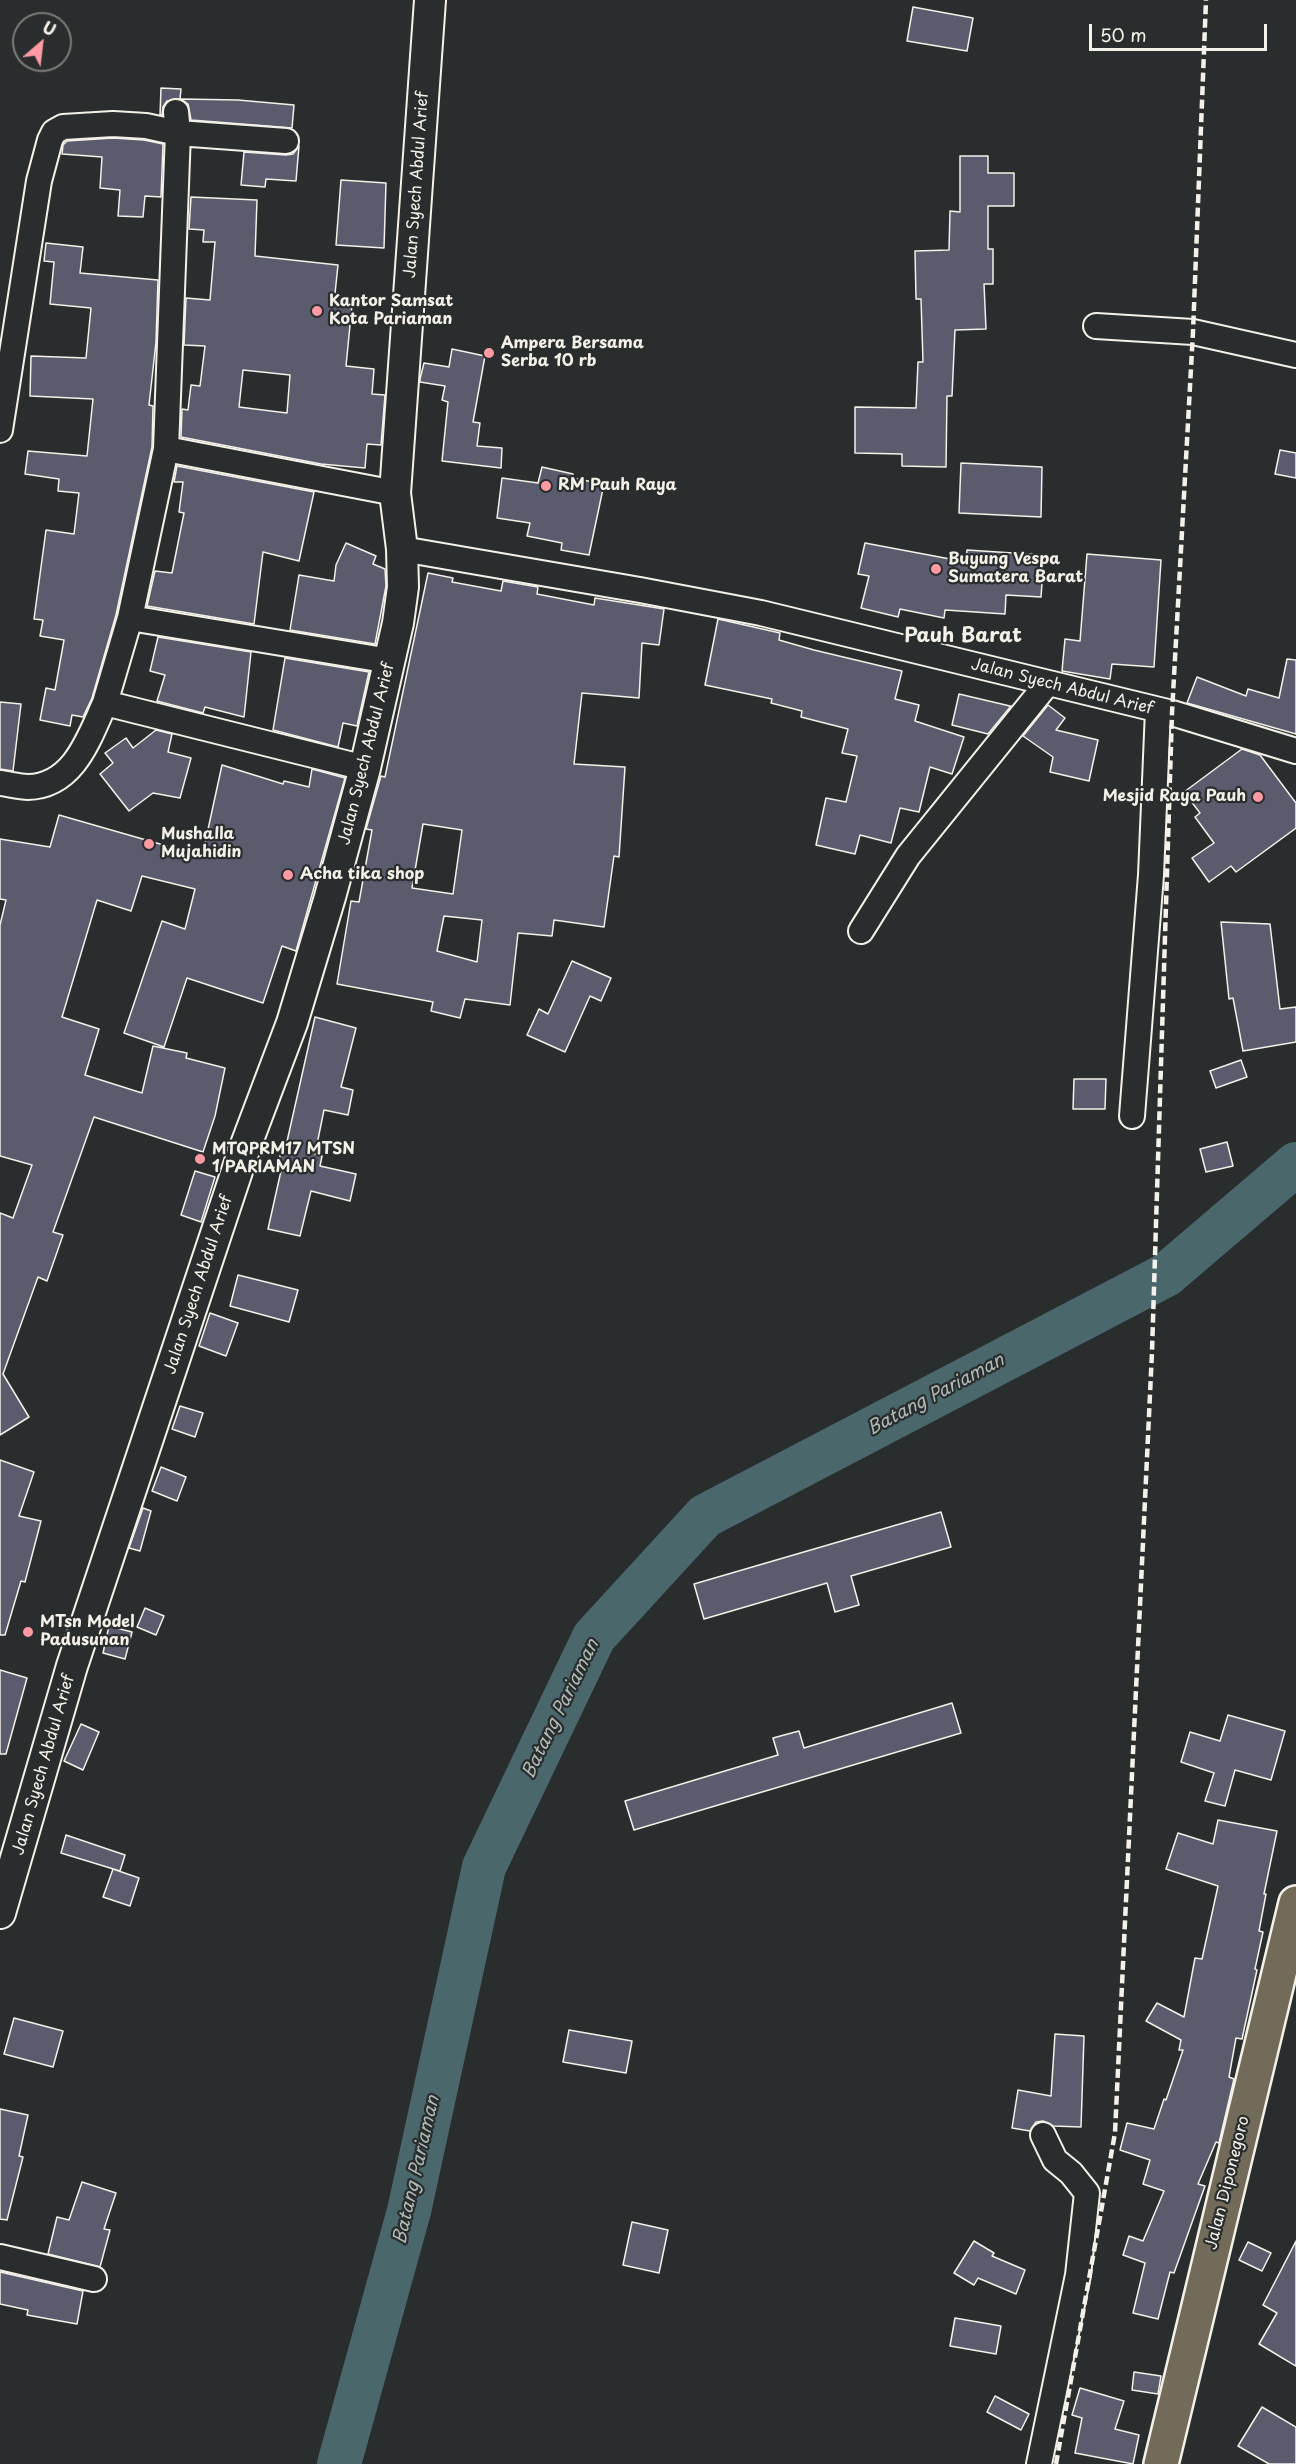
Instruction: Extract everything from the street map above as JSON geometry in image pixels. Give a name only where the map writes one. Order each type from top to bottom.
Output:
[{"type":"main road","name":"Jalan Diponegoro","points":[[1161,2464],[1296,1903]]},
{"type":"street","name":"Jalan Syech Abdul Arief","points":[[0,1913],[72,1666],[244,1150],[292,1023],[365,768],[390,661],[403,587],[402,549],[395,493],[430,0]]},
{"type":"street","points":[[0,783],[28,787],[47,783],[63,775],[76,763],[105,703],[130,618],[166,449],[177,123]]},
{"type":"street","points":[[0,430],[39,181],[44,154],[54,132],[63,128],[113,124],[146,126],[177,123],[286,141]]},
{"type":"street","points":[[1096,326],[1194,332],[1296,355]]},
{"type":"street","points":[[166,449],[395,493]]},
{"type":"street","name":"Jalan Syech Abdul Arief","points":[[402,549],[761,613],[1158,710],[1296,751]]},
{"type":"street","points":[[130,618],[390,661]]},
{"type":"street","points":[[861,931],[908,856],[1047,684]]},
{"type":"street","points":[[105,703],[365,768]]},
{"type":"street","points":[[1132,1116],[1151,875],[1158,710]]},
{"type":"street","points":[[1040,2464],[1078,2275],[1087,2193],[1071,2173],[1055,2160],[1043,2136]]},
{"type":"street","points":[[0,2257],[94,2279]]},
{"type":"building","points":[[913,7],[973,18],[967,51],[907,41]]},
{"type":"building","points":[[161,88],[181,89],[180,99],[167,101],[160,115]]},
{"type":"building","points":[[181,99],[238,100],[294,105],[292,128],[191,120],[188,104]]},
{"type":"building","points":[[113,138],[163,144],[161,197],[145,196],[143,217],[118,216],[120,190],[100,188],[102,157],[62,154],[63,145],[67,141]]},
{"type":"building","points":[[299,146],[296,181],[266,179],[265,187],[241,185],[244,152],[286,155],[293,154]]},
{"type":"building","points":[[960,156],[988,156],[988,173],[1014,173],[1014,206],[988,206],[988,249],[993,249],[993,284],[984,284],[986,329],[955,330],[952,396],[947,396],[946,467],[902,466],[902,454],[855,453],[855,407],[916,408],[918,362],[923,362],[921,299],[916,299],[915,251],[949,250],[950,211],[960,212]]},
{"type":"building","points":[[341,180],[386,183],[384,248],[336,245]]},
{"type":"building","points":[[191,197],[257,200],[255,256],[338,265],[334,303],[352,305],[346,366],[374,369],[372,394],[385,395],[381,445],[367,444],[365,468],[321,464],[181,437],[182,409],[188,410],[191,385],[200,386],[205,346],[184,345],[186,298],[210,300],[215,242],[203,242],[204,230],[189,229]],"holes":[[[243,370],[290,375],[287,413],[239,407]]]},
{"type":"building","points":[[46,243],[83,247],[80,273],[158,280],[156,342],[149,405],[153,406],[152,447],[116,615],[92,698],[83,717],[72,715],[70,726],[40,720],[46,688],[55,690],[64,640],[40,636],[43,620],[34,619],[46,530],[74,534],[79,493],[58,491],[59,479],[25,474],[28,451],[87,456],[93,399],[30,396],[31,356],[86,358],[91,308],[50,304],[54,262],[44,261]]},
{"type":"building","points":[[452,349],[485,356],[473,422],[480,423],[477,446],[502,448],[501,468],[442,461],[448,402],[442,400],[445,386],[420,382],[420,379],[424,363],[449,367]]},
{"type":"building","points":[[1280,450],[1296,453],[1296,478],[1275,474]]},
{"type":"building","points":[[961,463],[1042,467],[1041,517],[959,513]]},
{"type":"building","points":[[177,466],[314,492],[299,561],[263,552],[254,624],[147,606],[155,571],[172,573],[184,513],[179,512],[183,482],[174,482]]},
{"type":"building","points":[[542,467],[573,474],[572,478],[604,484],[589,555],[561,550],[562,543],[527,536],[530,523],[497,518],[502,478],[538,483]]},
{"type":"building","points":[[346,543],[376,556],[373,564],[385,569],[386,586],[375,644],[290,630],[299,575],[334,581],[336,565]]},
{"type":"building","points":[[865,543],[966,562],[967,550],[1044,555],[1041,597],[1006,595],[1005,614],[945,610],[944,618],[900,609],[898,617],[861,608],[869,576],[858,574]]},
{"type":"building","points":[[1087,554],[1161,560],[1154,667],[1112,664],[1110,679],[1062,671],[1065,639],[1080,641]]},
{"type":"building","points":[[428,573],[453,578],[452,582],[501,591],[503,581],[538,587],[537,594],[594,605],[595,598],[664,609],[659,645],[642,643],[639,698],[582,693],[574,764],[625,767],[619,857],[614,856],[604,927],[554,920],[552,936],[518,933],[510,1005],[465,999],[460,1018],[431,1011],[433,1002],[337,984],[351,901],[359,902],[372,830],[366,829],[381,776],[385,777]],"holes":[[[423,824],[462,830],[453,894],[412,888]],[[444,916],[482,920],[477,962],[437,951]]]},
{"type":"building","points":[[718,619],[780,633],[779,640],[814,650],[902,671],[895,699],[919,705],[915,721],[964,737],[952,774],[930,767],[919,812],[900,808],[891,843],[860,835],[855,854],[816,845],[826,798],[846,802],[857,756],[842,753],[848,729],[801,717],[802,711],[771,703],[772,699],[705,685]]},
{"type":"building","points":[[158,637],[251,652],[244,717],[205,707],[203,713],[157,701],[165,675],[150,671]]},
{"type":"building","points":[[285,658],[369,672],[357,726],[343,723],[338,747],[273,730]]},
{"type":"building","points":[[1287,659],[1296,660],[1296,734],[1187,703],[1197,677],[1246,696],[1248,689],[1279,698]]},
{"type":"building","points":[[959,694],[1011,706],[988,734],[952,725]]},
{"type":"building","points":[[0,702],[21,704],[13,771],[0,769]]},
{"type":"building","points":[[1048,705],[1065,718],[1056,730],[1098,740],[1089,781],[1050,772],[1053,757],[1023,736]]},
{"type":"building","points":[[156,730],[172,734],[168,752],[191,758],[180,798],[153,793],[129,811],[100,774],[113,763],[105,753],[126,738],[133,748]]},
{"type":"building","points":[[1242,749],[1260,755],[1296,803],[1296,828],[1236,872],[1231,866],[1209,882],[1192,858],[1214,843],[1195,817],[1200,813],[1184,792]]},
{"type":"building","points":[[222,765],[283,784],[284,781],[309,787],[312,769],[345,778],[296,951],[282,946],[263,1003],[187,978],[164,1047],[124,1033],[162,921],[185,929],[195,889],[142,876],[131,911],[97,900],[62,1017],[99,1029],[85,1075],[142,1093],[153,1046],[187,1053],[186,1058],[225,1068],[215,1116],[203,1152],[94,1117],[53,1232],[63,1235],[47,1281],[38,1277],[3,1374],[29,1417],[0,1435],[0,1213],[13,1218],[32,1165],[0,1156],[0,925],[6,900],[0,899],[0,839],[50,847],[59,815],[167,846],[166,849],[202,857]]},
{"type":"building","points":[[1221,922],[1270,924],[1280,1009],[1296,1007],[1296,1042],[1243,1051],[1233,998],[1229,999]]},
{"type":"building","points":[[572,961],[611,978],[601,1001],[590,996],[565,1052],[527,1035],[539,1009],[548,1014]]},
{"type":"building","points":[[315,1017],[356,1028],[341,1087],[353,1090],[348,1115],[324,1110],[315,1154],[322,1156],[320,1166],[356,1174],[350,1201],[311,1191],[300,1236],[268,1229],[281,1171],[276,1170],[283,1146],[286,1146]]},
{"type":"building","points":[[1241,1060],[1247,1077],[1216,1088],[1210,1071]]},
{"type":"building","points":[[1074,1079],[1106,1079],[1105,1109],[1073,1109]]},
{"type":"building","points":[[1227,1142],[1233,1166],[1206,1172],[1200,1149]]},
{"type":"building","points":[[195,1171],[215,1177],[201,1222],[181,1215]]},
{"type":"building","points":[[238,1275],[298,1290],[289,1322],[230,1306]]},
{"type":"building","points":[[210,1313],[238,1323],[226,1356],[199,1346]]},
{"type":"building","points":[[180,1406],[203,1413],[195,1437],[172,1429]]},
{"type":"building","points":[[0,1460],[34,1472],[19,1516],[41,1521],[25,1582],[21,1581],[5,1635],[0,1635]]},
{"type":"building","points":[[161,1467],[186,1477],[177,1501],[152,1491]]},
{"type":"building","points":[[143,1508],[151,1511],[140,1551],[129,1548]]},
{"type":"building","points":[[941,1512],[951,1547],[851,1576],[859,1605],[835,1612],[827,1583],[704,1619],[694,1584]]},
{"type":"building","points":[[145,1608],[164,1616],[156,1635],[137,1627]]},
{"type":"building","points":[[109,1626],[132,1632],[125,1659],[103,1653]]},
{"type":"building","points":[[0,1670],[27,1678],[6,1754],[0,1754]]},
{"type":"building","points":[[952,1703],[961,1733],[634,1830],[625,1801],[778,1755],[773,1738],[799,1731],[804,1748]]},
{"type":"building","points":[[1228,1715],[1285,1731],[1271,1780],[1235,1770],[1225,1806],[1205,1801],[1214,1773],[1181,1762],[1190,1732],[1220,1741]]},
{"type":"building","points":[[81,1724],[99,1732],[83,1770],[64,1761]]},
{"type":"building","points":[[1218,1820],[1277,1831],[1264,1894],[1266,1894],[1259,1931],[1263,1932],[1255,1969],[1257,1970],[1242,2039],[1236,2038],[1229,2077],[1234,2079],[1219,2143],[1216,2142],[1198,2184],[1205,2186],[1174,2273],[1170,2272],[1158,2319],[1133,2313],[1145,2263],[1123,2255],[1129,2236],[1143,2241],[1164,2191],[1143,2184],[1150,2160],[1120,2150],[1127,2123],[1154,2129],[1164,2099],[1166,2100],[1183,2050],[1179,2050],[1181,2040],[1146,2021],[1157,2003],[1184,2017],[1195,1958],[1202,1959],[1218,1886],[1166,1869],[1178,1833],[1213,1844]]},
{"type":"building","points":[[66,1835],[125,1855],[120,1871],[61,1853]]},
{"type":"building","points":[[113,1869],[139,1878],[130,1906],[103,1897]]},
{"type":"building","points":[[14,2018],[63,2031],[53,2067],[4,2054]]},
{"type":"building","points":[[569,2030],[632,2041],[626,2073],[563,2062]]},
{"type":"building","points":[[1055,2034],[1084,2036],[1081,2127],[1053,2126],[1043,2121],[1036,2122],[1030,2131],[1012,2128],[1018,2090],[1051,2096]]},
{"type":"building","points":[[0,2109],[28,2115],[19,2156],[23,2157],[7,2220],[0,2219]]},
{"type":"building","points":[[82,2182],[116,2193],[104,2229],[110,2230],[100,2267],[48,2254],[57,2217],[69,2220]]},
{"type":"building","points":[[632,2222],[668,2230],[659,2273],[623,2265]]},
{"type":"building","points":[[974,2241],[994,2253],[992,2256],[1025,2270],[1016,2294],[978,2278],[974,2285],[954,2273]]},
{"type":"building","points":[[1296,2241],[1296,2366],[1259,2344],[1277,2313],[1263,2305]]},
{"type":"building","points":[[1248,2242],[1271,2253],[1262,2271],[1239,2260]]},
{"type":"building","points":[[0,2272],[83,2291],[77,2324],[27,2315],[28,2310],[0,2304]]},
{"type":"building","points":[[955,2318],[1001,2326],[996,2354],[950,2346]]},
{"type":"building","points":[[1134,2372],[1161,2376],[1158,2394],[1132,2390]]},
{"type":"building","points":[[1080,2388],[1124,2401],[1115,2429],[1139,2435],[1133,2464],[1075,2453],[1082,2418],[1072,2415]]},
{"type":"building","points":[[995,2396],[1029,2414],[1021,2430],[987,2412]]},
{"type":"building","points":[[1262,2407],[1296,2427],[1296,2464],[1269,2464],[1238,2446]]},
{"type":"waterway","name":"Batang Pariaman","points":[[339,2464],[409,2211],[484,1867],[594,1637],[705,1516],[1166,1275],[1296,1164]]},
{"type":"railway","points":[[1056,2464],[1115,2133],[1152,1352],[1172,713],[1193,332],[1206,0]]},
{"type":"place","name":"Kantor Samsat Kota Pariaman","points":[[317,311]]},
{"type":"place","name":"Ampera Bersama Serba 10 rb","points":[[489,353]]},
{"type":"place","name":"RM Pauh Raya","points":[[546,486]]},
{"type":"place","name":"Buyung Vespa Sumatera Barat","points":[[936,569]]},
{"type":"place","name":"Mesjid Raya Pauh","points":[[1258,797]]},
{"type":"place","name":"Mushalla Mujahidin","points":[[149,844]]},
{"type":"place","name":"Acha tika shop","points":[[288,875]]},
{"type":"place","name":"MTQPRM17 MTSN 1 PARIAMAN","points":[[200,1159]]},
{"type":"place","name":"MTsn Model Padusunan","points":[[28,1632]]},
{"type":"district","name":"Pauh Barat","points":[[963,636]]}]
